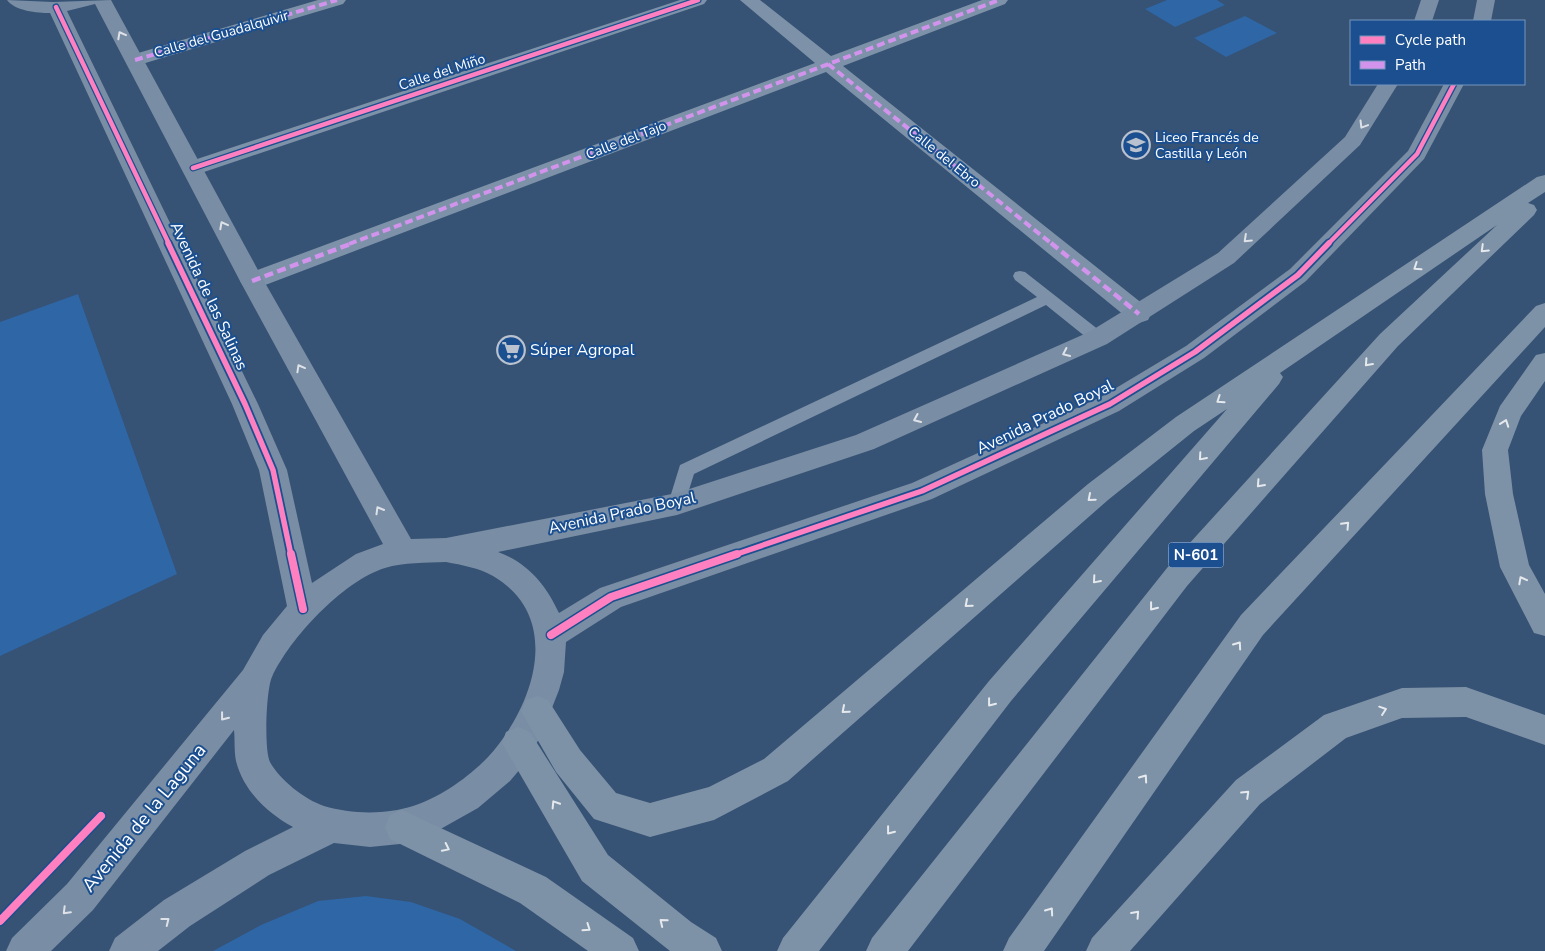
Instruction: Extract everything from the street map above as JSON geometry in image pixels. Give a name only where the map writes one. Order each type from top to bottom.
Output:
[{"type":"highway","points":[[537,711],[568,761],[606,807],[650,820],[714,803],[776,770],[1098,492],[1184,424],[1545,182]]},
{"type":"highway","name":"N-601","points":[[885,951],[1177,576],[1389,340],[1545,192]]},
{"type":"highway","points":[[1022,951],[1252,625],[1545,312]]},
{"type":"highway","points":[[796,951],[1000,691],[1290,352]]},
{"type":"highway","points":[[1545,362],[1509,412],[1495,450],[1499,494],[1515,567],[1545,623]]},
{"type":"highway","points":[[1105,951],[1248,792],[1336,726],[1402,703],[1466,702],[1545,730]]},
{"type":"highway","points":[[518,743],[595,868],[678,935],[703,951]]},
{"type":"highway","points":[[402,827],[533,890],[620,951]]},
{"type":"street","points":[[16,0],[30,6],[56,7],[90,0]]},
{"type":"street","points":[[102,0],[252,281],[403,552]]},
{"type":"street","name":"Calle del Guadalquivir","points":[[134,60],[337,0]]},
{"type":"street","name":"Calle del Miño","points":[[193,168],[698,0]]},
{"type":"street","name":"Calle del Ebro","points":[[749,0],[1139,314]]},
{"type":"street","name":"Calle del Tajo","points":[[252,281],[1000,0]]},
{"type":"street","points":[[1424,20],[1430,0]]},
{"type":"street","points":[[1482,20],[1486,0]]},
{"type":"street","name":"Avenida de las Salinas","points":[[56,7],[241,395],[273,470],[303,609]]},
{"type":"street","name":"Avenida Prado Boyal","points":[[446,550],[677,504],[865,442],[1098,338],[1226,258],[1353,141],[1387,85]]},
{"type":"street","name":"Avenida Prado Boyal","points":[[551,635],[611,597],[922,490],[1110,404],[1195,352],[1298,275],[1417,154],[1453,85]]},
{"type":"street","points":[[446,550],[485,558],[518,577],[539,602],[551,635],[547,673],[537,711],[518,743],[498,769],[474,790],[440,811],[402,827],[366,830],[331,826],[297,812],[271,791],[253,763],[250,721],[255,679],[276,640],[303,609],[335,582],[367,562],[403,552],[446,550]]},
{"type":"street","name":"Avenida de la Laguna","points":[[25,951],[80,897],[255,679]]},
{"type":"street","points":[[128,951],[177,913],[257,863],[331,826]]},
{"type":"lane","points":[[1020,276],[1098,338]]},
{"type":"lane","points":[[677,504],[686,470],[1048,298]]},
{"type":"shaded area","points":[[1167,0],[1217,0],[1225,5],[1175,27],[1145,9]]},
{"type":"shaded area","points":[[1245,16],[1277,33],[1226,57],[1194,38]]},
{"type":"shaded area","points":[[78,294],[177,574],[0,656],[0,322]]},
{"type":"shaded area","points":[[366,896],[411,902],[460,919],[516,951],[213,951],[261,925],[318,901]]},
{"type":"marked path","points":[[135,60],[337,0]]},
{"type":"marked path","points":[[252,281],[999,0]]},
{"type":"marked path","points":[[828,64],[1139,314]]},
{"type":"cycle path","points":[[193,168],[698,0]]},
{"type":"cycle path","points":[[56,7],[245,404],[273,470],[303,609]]},
{"type":"cycle path","points":[[551,635],[611,597],[922,491],[1110,404],[1195,352],[1298,275],[1417,154],[1453,85]]},
{"type":"cycle path","points":[[0,921],[101,816]]},
{"type":"place","name":"Liceo Francés de Castilla y León","points":[[1136,145]]},
{"type":"place","name":"Súper Agropal","points":[[511,350]]}]
